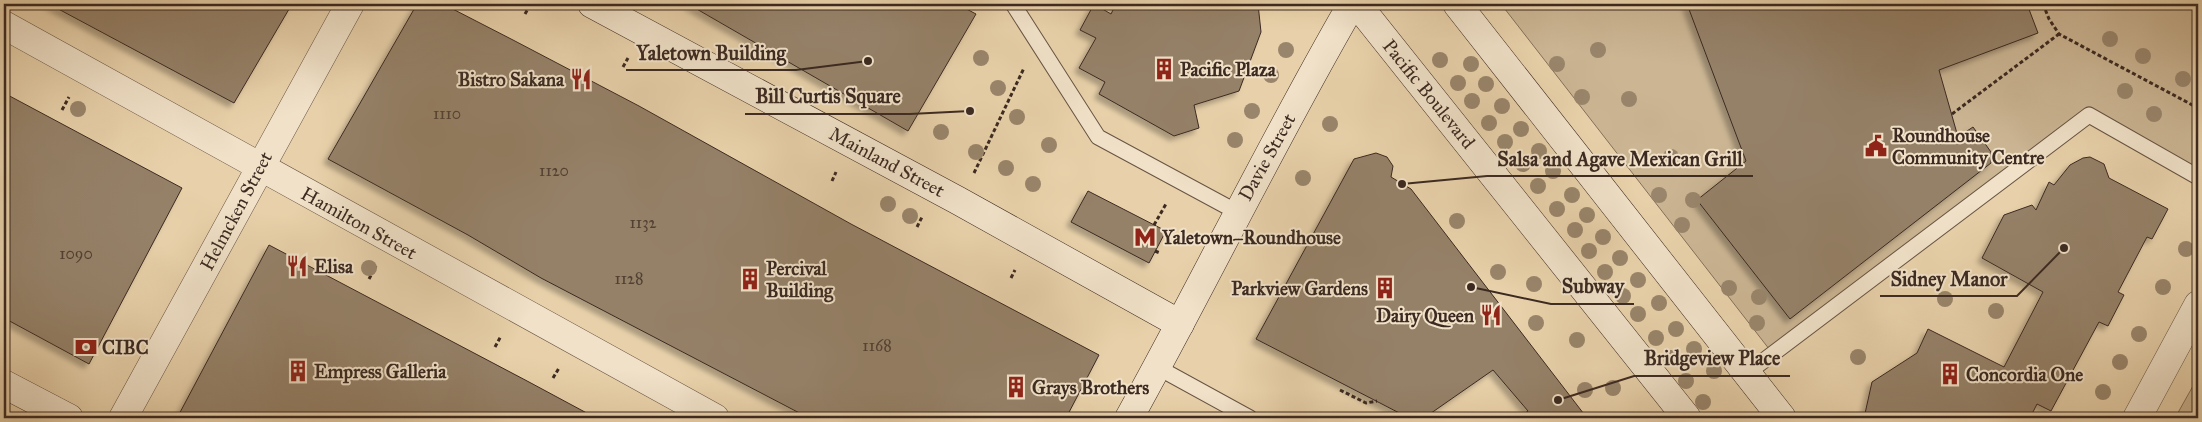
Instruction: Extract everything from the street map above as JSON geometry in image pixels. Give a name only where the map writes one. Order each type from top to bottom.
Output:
[{"type":"street","name":"Helmcken Street","points":[[122,418],[350,4]]},
{"type":"street","name":"Mainland Street","points":[[592,4],[956,200],[1180,324]]},
{"type":"street","name":"Davie Street","points":[[1129,418],[1180,324],[1237,212],[1352,4]]},
{"type":"street","name":"Pacific Boulevard","points":[[1357,4],[1687,418]]},
{"type":"street","points":[[1457,4],[1782,418]]},
{"type":"street","name":"Hamilton Street","points":[[4,25],[715,418]]},
{"type":"street","points":[[2137,418],[2198,305]]},
{"type":"street","points":[[4,384],[70,418]]},
{"type":"lane","points":[[1013,4],[1038,40],[1098,137],[1237,212]]},
{"type":"lane","points":[[1746,374],[2089,115],[2198,177]]},
{"type":"lane","points":[[1157,367],[1250,418]]},
{"type":"path","points":[[525,14],[531,4]]},
{"type":"path","points":[[2043,4],[2049,19],[2059,34],[2198,108]]},
{"type":"path","points":[[1952,114],[2059,34]]},
{"type":"path","points":[[973,174],[1038,40]]},
{"type":"path","points":[[62,110],[69,97]]},
{"type":"path","points":[[832,180],[838,170]]},
{"type":"path","points":[[1154,225],[1167,202],[1175,206]]},
{"type":"path","points":[[917,227],[922,216]]},
{"type":"path","points":[[1155,251],[1160,253]]},
{"type":"path","points":[[369,278],[376,266]]},
{"type":"path","points":[[1010,278],[1016,268]]},
{"type":"path","points":[[495,347],[502,334]]},
{"type":"path","points":[[553,378],[560,366]]},
{"type":"path","points":[[1340,390],[1366,403],[1377,401]]},
{"type":"shaded area","points":[[1501,4],[2198,4],[2198,177],[2089,115],[1773,354]]},
{"type":"shaded area","points":[[2198,377],[2198,418],[2175,418]]},
{"type":"building","points":[[49,4],[292,4],[234,103]]},
{"type":"building","points":[[417,4],[443,4],[513,40],[639,106],[851,224],[1099,355],[1066,418],[809,418],[541,278],[468,235],[328,159]]},
{"type":"building","points":[[688,4],[957,4],[976,14],[908,131]]},
{"type":"building","name":"Pacific Plaza","points":[[1094,4],[1111,14],[1116,4],[1258,4],[1261,32],[1239,91],[1194,105],[1199,128],[1174,136],[1099,94],[1105,82],[1079,68],[1096,38],[1080,30]]},
{"type":"building","name":"Roundhouse Community Centre","points":[[1687,4],[2027,4],[2038,33],[1939,70],[1958,137],[1973,127],[1991,152],[1991,163],[1790,319],[1697,200],[1746,161]]},
{"type":"building","points":[[4,93],[182,188],[89,364],[4,318]]},
{"type":"building","name":"Parkview Gardens","points":[[1376,153],[1387,157],[1393,166],[1391,177],[1411,189],[1587,418],[1518,418],[1528,411],[1493,370],[1424,418],[1409,418],[1256,339],[1354,159]]},
{"type":"building","points":[[2090,157],[2104,164],[2109,178],[2168,209],[2152,239],[2147,237],[2118,292],[2124,295],[2108,326],[2099,322],[2051,411],[2037,404],[2030,418],[1864,418],[1872,382],[1917,353],[1928,329],[2004,367],[2043,292],[1982,258],[2004,215],[2032,205],[2036,210],[2049,182],[2054,185],[2070,165],[2083,158]]},
{"type":"building","points":[[1088,191],[1166,231],[1149,263],[1071,222]]},
{"type":"building","name":"Empress Galleria","points":[[269,245],[529,382],[596,418],[177,418]]},
{"type":"place","name":"Yaletown Building","points":[[868,61]]},
{"type":"place","name":"Pacific Plaza","points":[[1164,69]]},
{"type":"place","name":"Bistro Sakana","points":[[581,79]]},
{"type":"place","name":"Bill Curtis Square","points":[[970,111]]},
{"type":"place","name":"Roundhouse Community Centre","points":[[1876,146]]},
{"type":"place","name":"Salsa and Agave Mexican Grill","points":[[1402,184]]},
{"type":"place","name":"Yaletown–Roundhouse","points":[[1145,237]]},
{"type":"place","name":"Sidney Manor","points":[[2064,248]]},
{"type":"place","name":"Elisa","points":[[297,266]]},
{"type":"place","name":"Percival Building","points":[[750,279]]},
{"type":"place","name":"Subway","points":[[1471,287]]},
{"type":"place","name":"Parkview Gardens","points":[[1385,288]]},
{"type":"place","name":"Dairy Queen","points":[[1491,315]]},
{"type":"place","name":"CIBC","points":[[86,347]]},
{"type":"place","name":"Empress Galleria","points":[[298,371]]},
{"type":"place","name":"Concordia One","points":[[1950,374]]},
{"type":"place","name":"Grays Brothers","points":[[1016,387]]},
{"type":"place","name":"Bridgeview Place","points":[[1558,400]]}]
